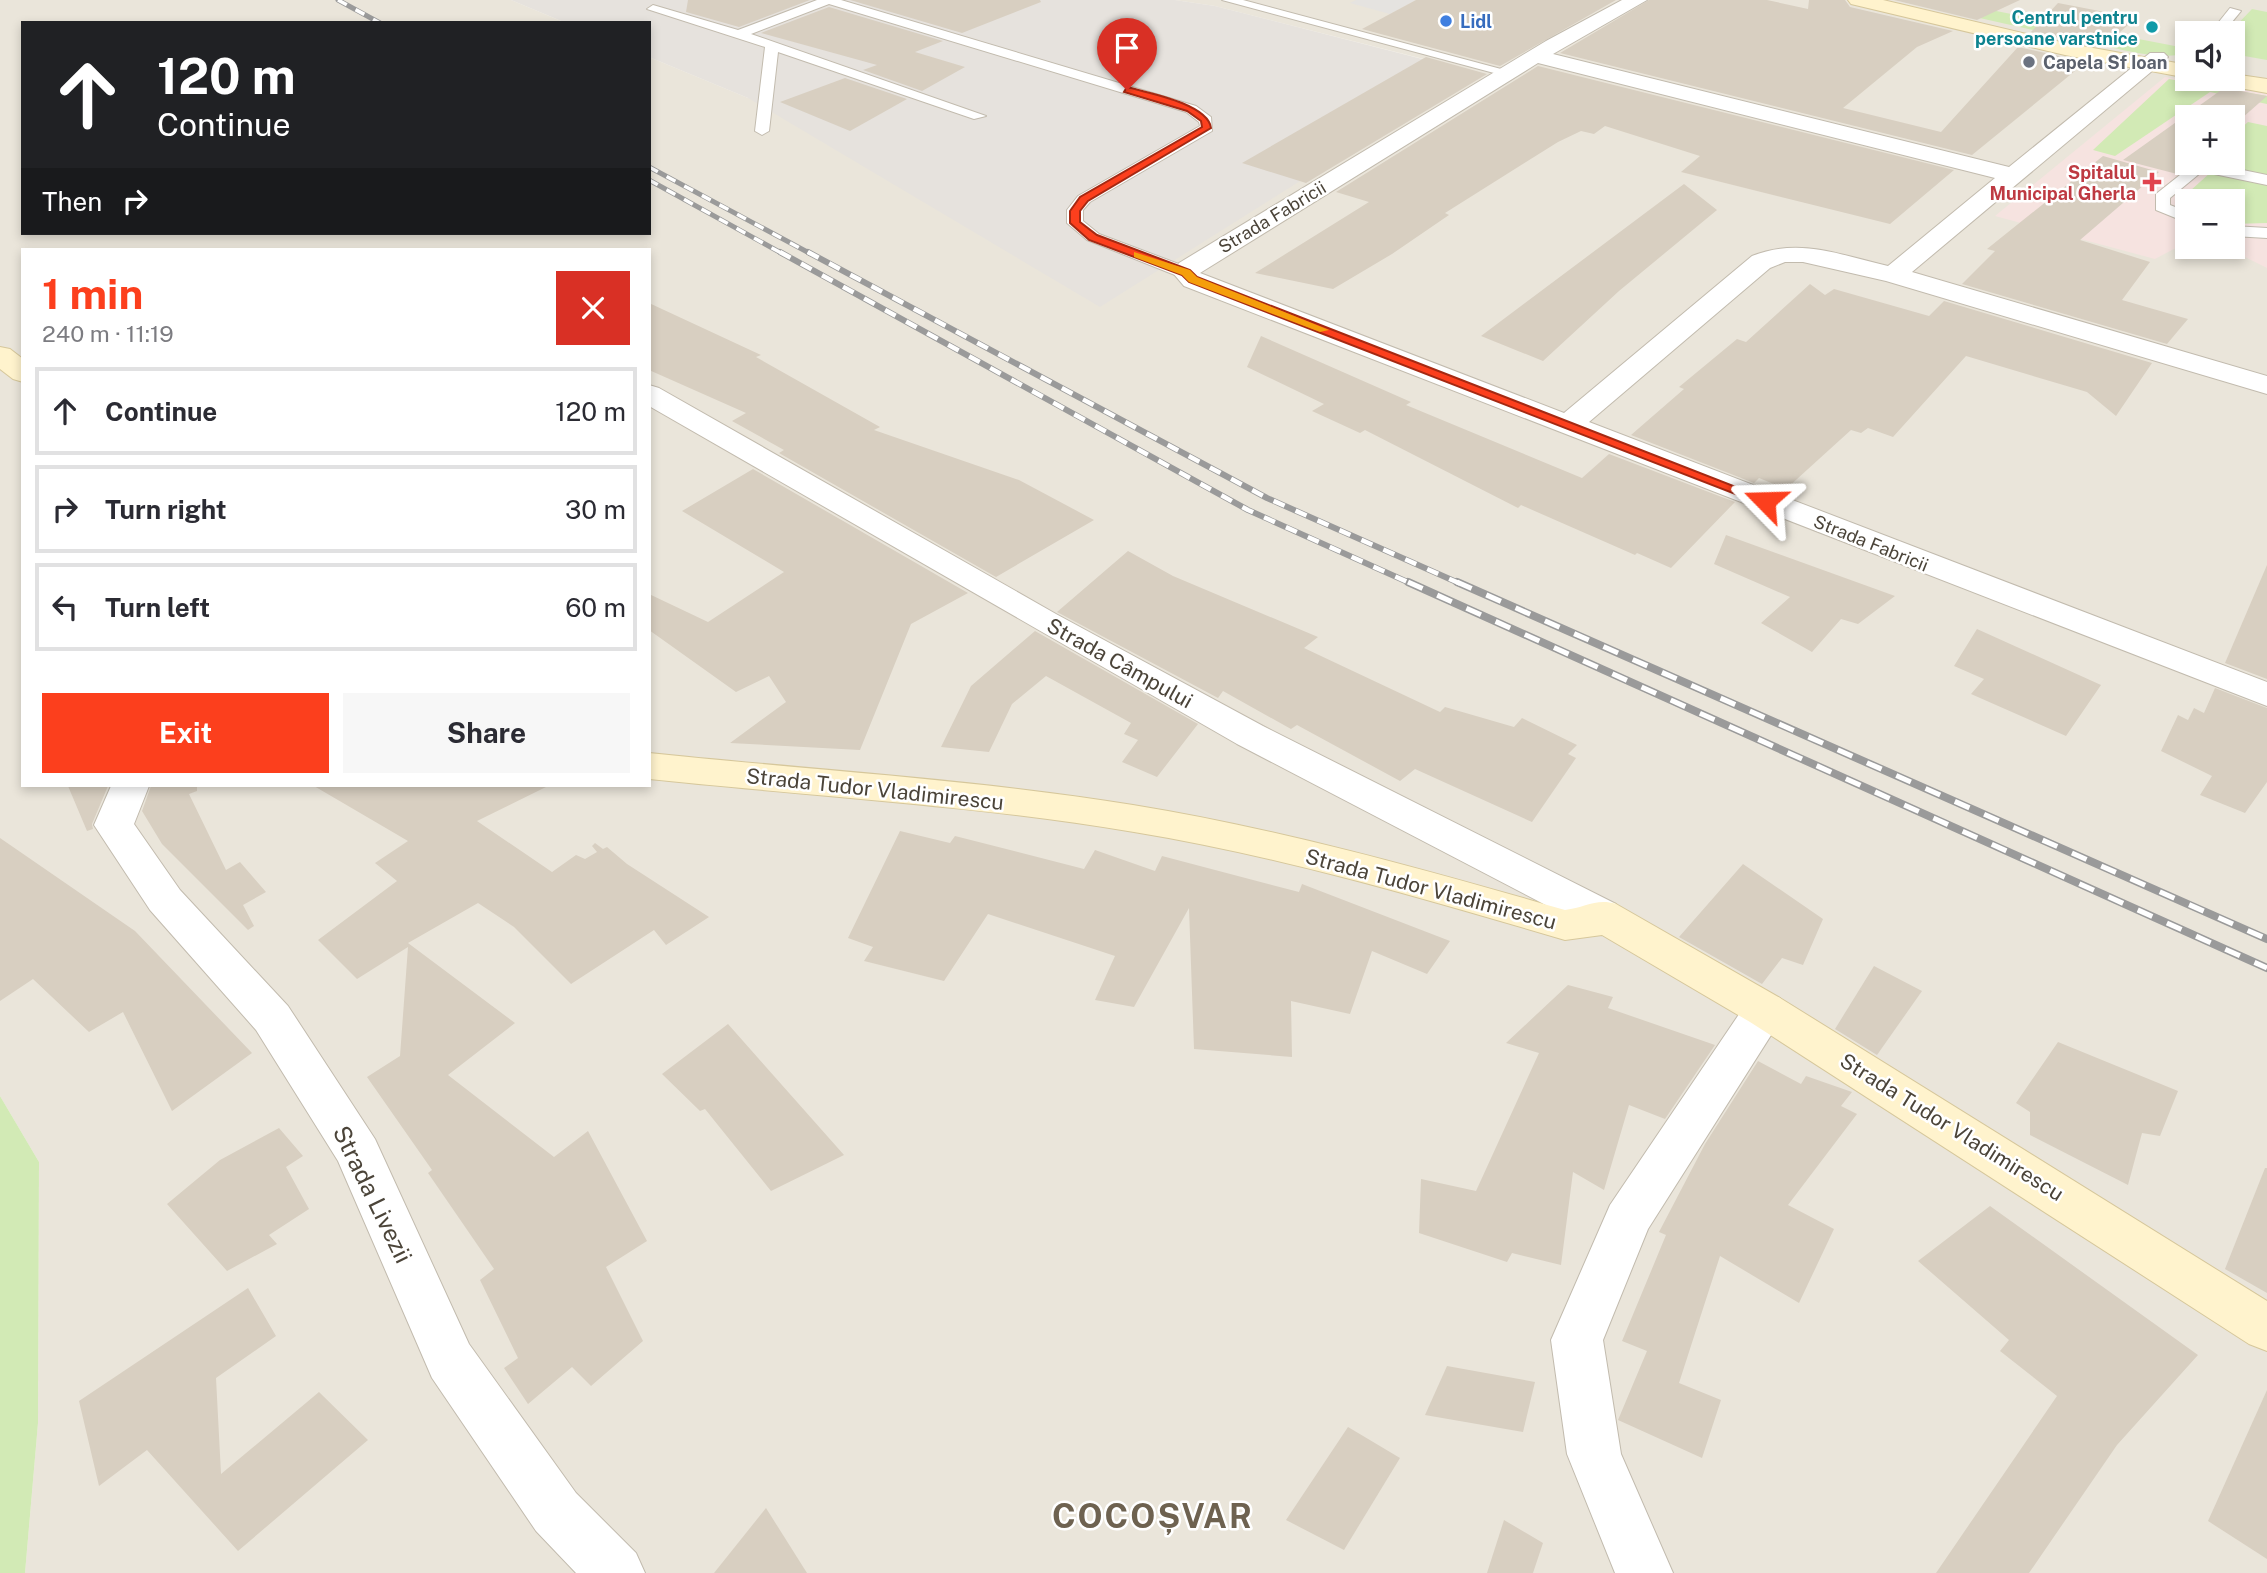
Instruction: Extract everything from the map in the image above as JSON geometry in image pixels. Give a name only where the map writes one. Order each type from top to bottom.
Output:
[{"type":"street","name":"Strada Fabricii","points":[[1637,0],[1536,56],[1186,273],[1193,280],[2267,695]]},
{"type":"street","points":[[1858,0],[2154,62],[2175,63]]},
{"type":"street","points":[[1894,0],[2175,68]]},
{"type":"street","points":[[1536,56],[2011,176]]},
{"type":"street","points":[[1893,275],[2154,62]]},
{"type":"street","points":[[2245,73],[2267,77]]},
{"type":"street","points":[[2245,82],[2267,86]]},
{"type":"street","points":[[1569,424],[1761,262],[1781,254],[1803,254],[1893,275],[2267,385]]},
{"type":"street","points":[[0,355],[21,371]]},
{"type":"street","name":"Strada Câmpului","points":[[651,395],[1032,615],[1250,735],[1601,915]]},
{"type":"street","name":"Strada Tudor Vladimirescu","points":[[651,766],[1072,809],[1191,829],[1392,876],[1566,925],[1591,923],[1601,915],[1765,1010],[2267,1328]]},
{"type":"street","name":"Strada Livezii","points":[[130,787],[114,825],[164,900],[272,1018],[358,1153],[450,1362],[556,1511],[616,1573]]},
{"type":"street","points":[[1644,1573],[1594,1454],[1577,1340],[1627,1220],[1765,1010]]},
{"type":"lane","points":[[739,34],[828,0],[1191,109],[1206,120],[1207,128],[1084,199],[1075,211],[1075,223],[1093,237],[1186,273]]},
{"type":"lane","points":[[1228,0],[1509,73]]},
{"type":"lane","points":[[653,9],[739,34],[979,116]]},
{"type":"lane","points":[[2226,21],[2235,11]]},
{"type":"lane","points":[[762,131],[772,46]]},
{"type":"lane","points":[[2175,212],[2162,207],[2162,197],[2195,170],[2214,169],[2267,180]]},
{"type":"lane","points":[[2245,231],[2267,233]]},
{"type":"shaded area","points":[[0,0],[511,0],[561,21],[21,21],[21,235],[651,235],[651,58],[748,98],[1471,71],[1215,6],[1175,0],[2267,0],[2267,1573],[25,1573],[38,1423],[39,1162],[0,1096]]},
{"type":"shaded area","points":[[511,0],[1175,0],[1215,6],[1473,72],[1100,307],[748,98],[651,58],[651,21],[561,21]]},
{"type":"shaded area","points":[[1356,0],[1416,0],[1390,14],[1350,3]]},
{"type":"shaded area","name":"Spitalul Municipal Gherla","points":[[2165,77],[2175,79],[2175,91],[2245,90],[2267,94],[2267,268],[2245,257],[2245,189],[2175,189],[2175,248],[2155,259],[1995,216]]},
{"type":"green space","points":[[1976,7],[2057,23],[2042,32],[1962,14]]},
{"type":"green space","points":[[2252,9],[2267,12],[2267,60],[2245,56],[2245,21],[2240,21]]},
{"type":"green space","points":[[2097,31],[2175,46],[2175,55],[2148,54],[2075,39]]},
{"type":"green space","points":[[2169,79],[2175,80],[2175,91],[2238,91],[2267,96],[2267,104],[2210,92],[2191,105],[2175,105],[2175,116],[2115,156],[2093,150]]},
{"type":"green space","points":[[2248,122],[2267,126],[2267,223],[2245,224],[2245,189],[2192,189],[2208,175],[2245,175],[2245,125]]},
{"type":"green space","points":[[0,1096],[39,1162],[38,1423],[25,1573],[0,1573]]},
{"type":"building","points":[[688,0],[810,0],[739,27],[686,12]]},
{"type":"building","points":[[850,0],[1040,0],[1041,2],[962,33]]},
{"type":"building","name":"Lidl","points":[[1416,0],[1616,0],[1500,66],[1362,29]]},
{"type":"building","points":[[1649,0],[1767,0],[1808,9],[1809,0],[1845,0],[1850,7],[1953,31],[1917,47],[1843,108],[1941,132],[2018,47],[2086,62],[1972,155],[1560,53]]},
{"type":"building","points":[[1894,0],[2020,0],[1977,20]]},
{"type":"building","points":[[2058,3],[2136,18],[2103,47],[2031,32]]},
{"type":"building","points":[[829,7],[943,41],[915,52],[965,67],[922,91],[863,70],[877,65],[761,33]]},
{"type":"building","points":[[1426,57],[1487,74],[1306,183],[1242,163]]},
{"type":"building","points":[[1538,66],[1954,170],[1890,224],[1681,172],[1700,156],[1605,126],[1594,134],[1581,131],[1558,142],[1445,213],[1449,215],[1392,254],[1333,289],[1255,273],[1369,202],[1336,192]]},
{"type":"building","points":[[845,78],[907,99],[850,131],[780,102]]},
{"type":"building","points":[[2220,91],[2240,91],[2267,96],[2245,115],[2245,105],[2200,105]]},
{"type":"building","points":[[2175,123],[2175,173],[2123,160]]},
{"type":"building","points":[[2103,156],[2159,172],[2080,240],[2150,262],[2122,300],[2188,319],[2167,344],[1962,284],[1995,251],[1987,249]]},
{"type":"building","points":[[1684,184],[1717,210],[1619,291],[1543,361],[1481,336]]},
{"type":"building","points":[[1810,284],[1825,295],[1834,289],[1929,316],[1944,301],[2152,363],[2116,416],[2087,392],[1966,356],[1893,437],[1868,428],[1861,433],[1851,430],[1786,489],[1759,478],[1754,483],[1631,435],[1684,389],[1679,387],[1737,339],[1746,342]]},
{"type":"building","points":[[651,304],[761,355],[756,357],[880,427],[874,430],[1019,480],[1094,520],[996,577],[779,453],[784,450],[732,421],[746,413],[651,371]]},
{"type":"building","points":[[1261,336],[1411,402],[1406,405],[1582,478],[1609,454],[1735,502],[1671,568],[1521,505],[1518,508],[1365,430],[1360,433],[1312,411],[1324,404],[1247,367]]},
{"type":"building","points":[[753,469],[968,593],[911,624],[860,750],[730,743],[786,702],[769,676],[736,692],[651,631],[651,595],[708,622],[784,572],[682,511]]},
{"type":"building","points":[[1726,535],[1895,596],[1858,624],[1841,619],[1812,652],[1761,623],[1790,597],[1714,564]]},
{"type":"building","points":[[1128,551],[1173,576],[1318,637],[1304,648],[1440,712],[1445,707],[1514,727],[1522,718],[1577,745],[1568,754],[1576,758],[1532,822],[1415,769],[1400,781],[1297,725],[1291,729],[1223,691],[1218,698],[1057,612]]},
{"type":"building","points":[[2267,565],[2267,679],[2225,663]]},
{"type":"building","points":[[1977,629],[2101,685],[2066,736],[1971,694],[1984,679],[1954,666]]},
{"type":"building","points":[[1035,631],[1198,724],[1157,777],[1122,762],[1138,740],[1124,734],[1131,723],[1046,676],[1012,704],[989,752],[941,747],[971,686]]},
{"type":"building","points":[[2215,688],[2267,708],[2267,782],[2245,813],[2200,795],[2212,776],[2161,751],[2178,715],[2188,720],[2194,708],[2204,713]]},
{"type":"building","points":[[68,787],[108,787],[92,824],[93,829],[87,831]]},
{"type":"building","points":[[151,787],[197,787],[197,791],[189,794],[226,870],[240,862],[266,892],[243,905],[254,926],[248,930],[162,844],[142,811]]},
{"type":"building","points":[[316,787],[546,787],[477,821],[552,872],[576,855],[585,859],[597,852],[592,846],[595,843],[603,849],[607,847],[627,864],[709,917],[666,945],[654,930],[571,984],[514,927],[478,903],[408,943],[515,1023],[448,1075],[554,1157],[588,1131],[647,1241],[606,1267],[643,1341],[591,1386],[572,1367],[528,1404],[504,1368],[518,1358],[480,1280],[494,1269],[428,1173],[432,1170],[367,1077],[400,1056],[408,947],[357,979],[318,940],[397,881],[375,863],[408,841]]},
{"type":"building","points":[[900,831],[950,843],[955,836],[1084,869],[1095,850],[1155,871],[1162,856],[1299,892],[1302,884],[1450,941],[1427,974],[1372,951],[1350,1014],[1291,1001],[1292,1057],[1194,1049],[1189,908],[1134,1007],[1095,1000],[1115,956],[988,914],[944,981],[864,961],[873,947],[848,938]]},
{"type":"building","points":[[0,838],[135,931],[252,1053],[172,1111],[123,1012],[89,1032],[33,979],[0,1001]]},
{"type":"building","points":[[1743,864],[1823,919],[1803,965],[1782,958],[1762,984],[1679,937]]},
{"type":"building","points":[[1874,966],[1922,991],[1877,1055],[1835,1029]]},
{"type":"building","points":[[1568,985],[1613,997],[1608,1008],[1715,1045],[1665,1119],[1629,1105],[1604,1190],[1573,1172],[1561,1265],[1512,1253],[1507,1262],[1419,1233],[1421,1179],[1476,1191],[1539,1053],[1506,1043]]},
{"type":"building","points":[[728,1024],[844,1155],[771,1191],[705,1109],[700,1111],[662,1074]]},
{"type":"building","points":[[2058,1042],[2178,1091],[2160,1136],[2142,1133],[2128,1185],[2030,1135],[2030,1112],[2016,1103]]},
{"type":"building","points":[[1758,1061],[1801,1084],[1806,1076],[1852,1092],[1841,1106],[1857,1114],[1788,1205],[1834,1229],[1799,1303],[1720,1256],[1679,1383],[1721,1400],[1702,1458],[1618,1420],[1647,1351],[1622,1341],[1666,1235],[1659,1232],[1705,1144]]},
{"type":"building","points":[[279,1128],[303,1156],[286,1167],[309,1209],[269,1235],[277,1244],[227,1271],[167,1204],[220,1160]]},
{"type":"building","points":[[2267,1168],[2267,1293],[2225,1269]]},
{"type":"building","points":[[1990,1206],[2198,1355],[2117,1445],[2029,1573],[1936,1573],[2057,1396],[2000,1351],[2009,1340],[1918,1261]]},
{"type":"building","points":[[248,1288],[276,1336],[216,1378],[221,1474],[319,1392],[368,1440],[238,1551],[147,1450],[99,1486],[79,1401]]},
{"type":"building","points":[[1447,1366],[1535,1382],[1523,1432],[1425,1415]]},
{"type":"building","points":[[2267,1390],[2267,1559],[2208,1521]]},
{"type":"building","points":[[1348,1427],[1400,1458],[1344,1550],[1286,1520]]},
{"type":"building","points":[[766,1508],[807,1573],[714,1573]]},
{"type":"building","points":[[1504,1520],[1543,1543],[1533,1573],[1487,1573]]},
{"type":"railway","points":[[338,0],[376,21]]},
{"type":"railway","points":[[651,168],[811,254]]},
{"type":"railway","points":[[651,181],[783,254]]},
{"type":"railway","points":[[780,252],[1248,510],[1412,584]]},
{"type":"railway","points":[[808,252],[1267,498],[1461,584]]},
{"type":"railway","points":[[1408,582],[2267,968]]},
{"type":"railway","points":[[1457,582],[2267,939]]},
{"type":"slow traffic","points":[[1137,254],[1186,273],[1193,280],[1324,330]]},
{"type":"place","name":"Lidl","points":[[1446,21]]},
{"type":"place","name":"Centrul pentru persoane varstnice","points":[[2152,27]]},
{"type":"place","name":"Capela Sf Ioan","points":[[2029,62]]},
{"type":"place","name":"Spitalul Municipal Gherla","points":[[2152,182]]},
{"type":"district","name":"COCOȘVAR","points":[[1153,1516]]},
{"type":"route","points":[[1127,90],[1191,109],[1206,120],[1207,128],[1084,199],[1075,211],[1075,223],[1093,237],[1186,273],[1193,280],[1765,501]]}]
